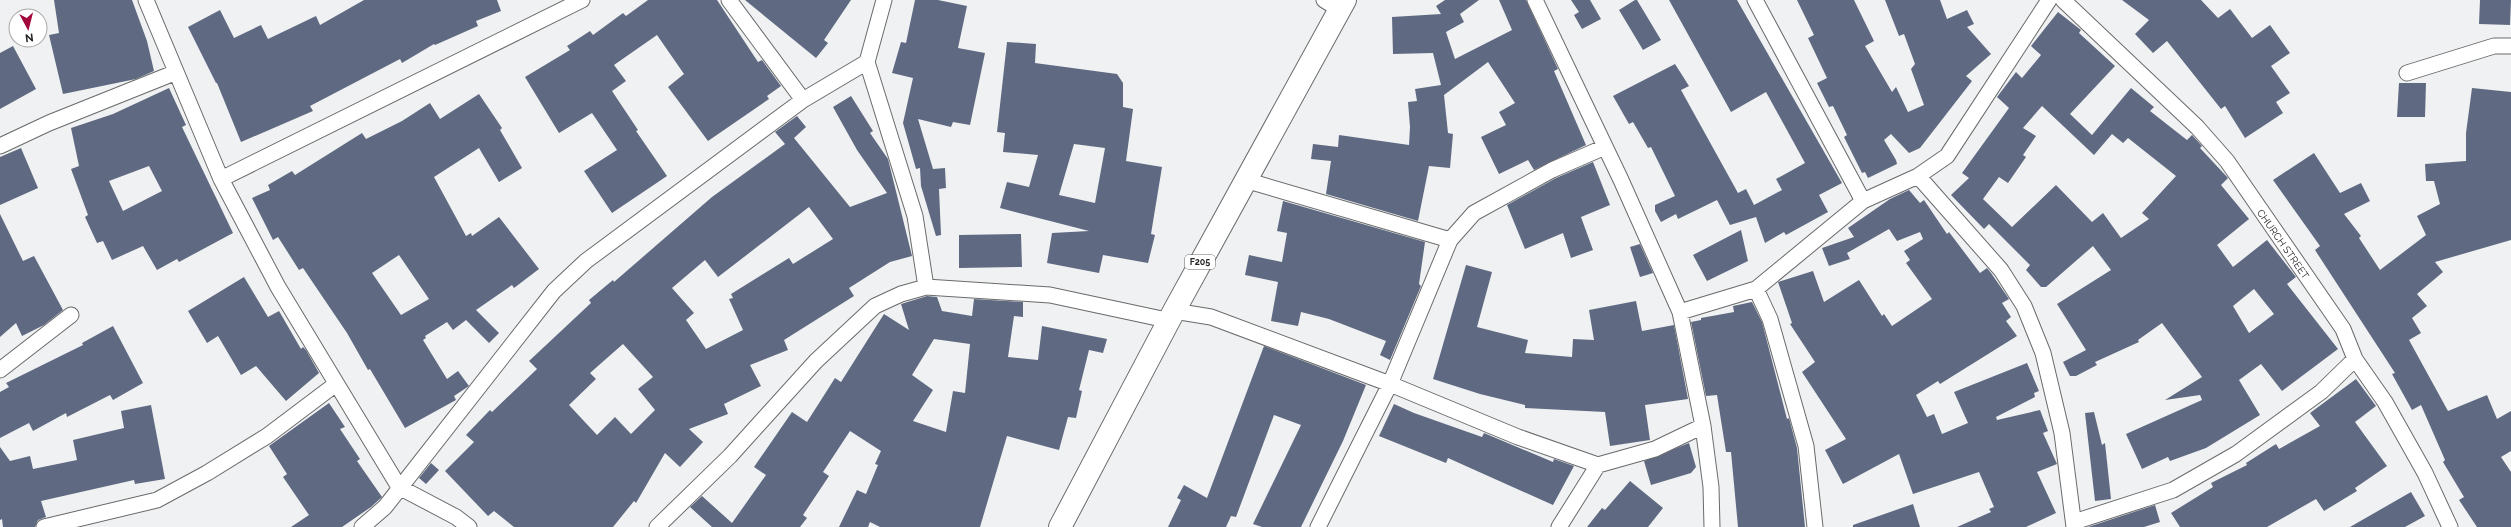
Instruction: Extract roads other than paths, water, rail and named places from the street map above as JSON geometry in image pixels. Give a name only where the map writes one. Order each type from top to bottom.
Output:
[{"type":"main road","name":"F205","points":[[1168,315],[1245,180],[1334,1]]},
{"type":"main road","name":"F205","points":[[1060,527],[1074,493],[1334,1]]},
{"type":"main road","name":"F205","points":[[1050,527],[1074,493]]},
{"type":"street","points":[[146,0],[174,73],[221,179],[278,288],[398,487],[456,517],[469,527]]},
{"type":"street","points":[[221,179],[582,0]]},
{"type":"street","points":[[729,0],[803,100]]},
{"type":"street","points":[[884,0],[866,62],[915,216],[926,287]]},
{"type":"street","points":[[1535,0],[1605,147],[1680,312],[1703,426],[1711,487],[1712,527]]},
{"type":"street","points":[[1755,0],[1863,200]]},
{"type":"street","points":[[1680,312],[1756,289],[1863,200],[1918,176],[1947,156],[2049,0]]},
{"type":"street","name":"CHURCH STREET","points":[[2063,0],[2197,127],[2227,161],[2343,329],[2355,359],[2385,402],[2425,473],[2444,525]]},
{"type":"street","points":[[2407,73],[2494,46],[2511,46]]},
{"type":"street","points":[[362,527],[385,506],[398,487],[554,291],[586,261],[803,100],[866,62]]},
{"type":"street","points":[[0,146],[49,123],[174,73]]},
{"type":"street","points":[[1318,527],[1390,384],[1450,240],[1474,213],[1552,170],[1605,147]]},
{"type":"street","points":[[1918,176],[2001,270],[2024,306],[2043,353],[2062,433],[2074,525],[2173,490],[2236,454],[2321,392],[2355,359]]},
{"type":"street","points":[[1245,180],[1450,240]]},
{"type":"street","points":[[657,527],[730,456],[816,361],[875,306],[901,294],[926,287],[1050,295],[1168,315],[1211,317],[1390,384],[1518,437],[1598,465],[1655,450],[1703,426]]},
{"type":"street","points":[[1756,289],[1770,319],[1806,446],[1815,527]]},
{"type":"street","points":[[0,370],[71,316]]},
{"type":"street","points":[[44,527],[157,500],[207,473],[267,436],[336,384]]},
{"type":"street","points":[[1559,527],[1598,465]]}]
